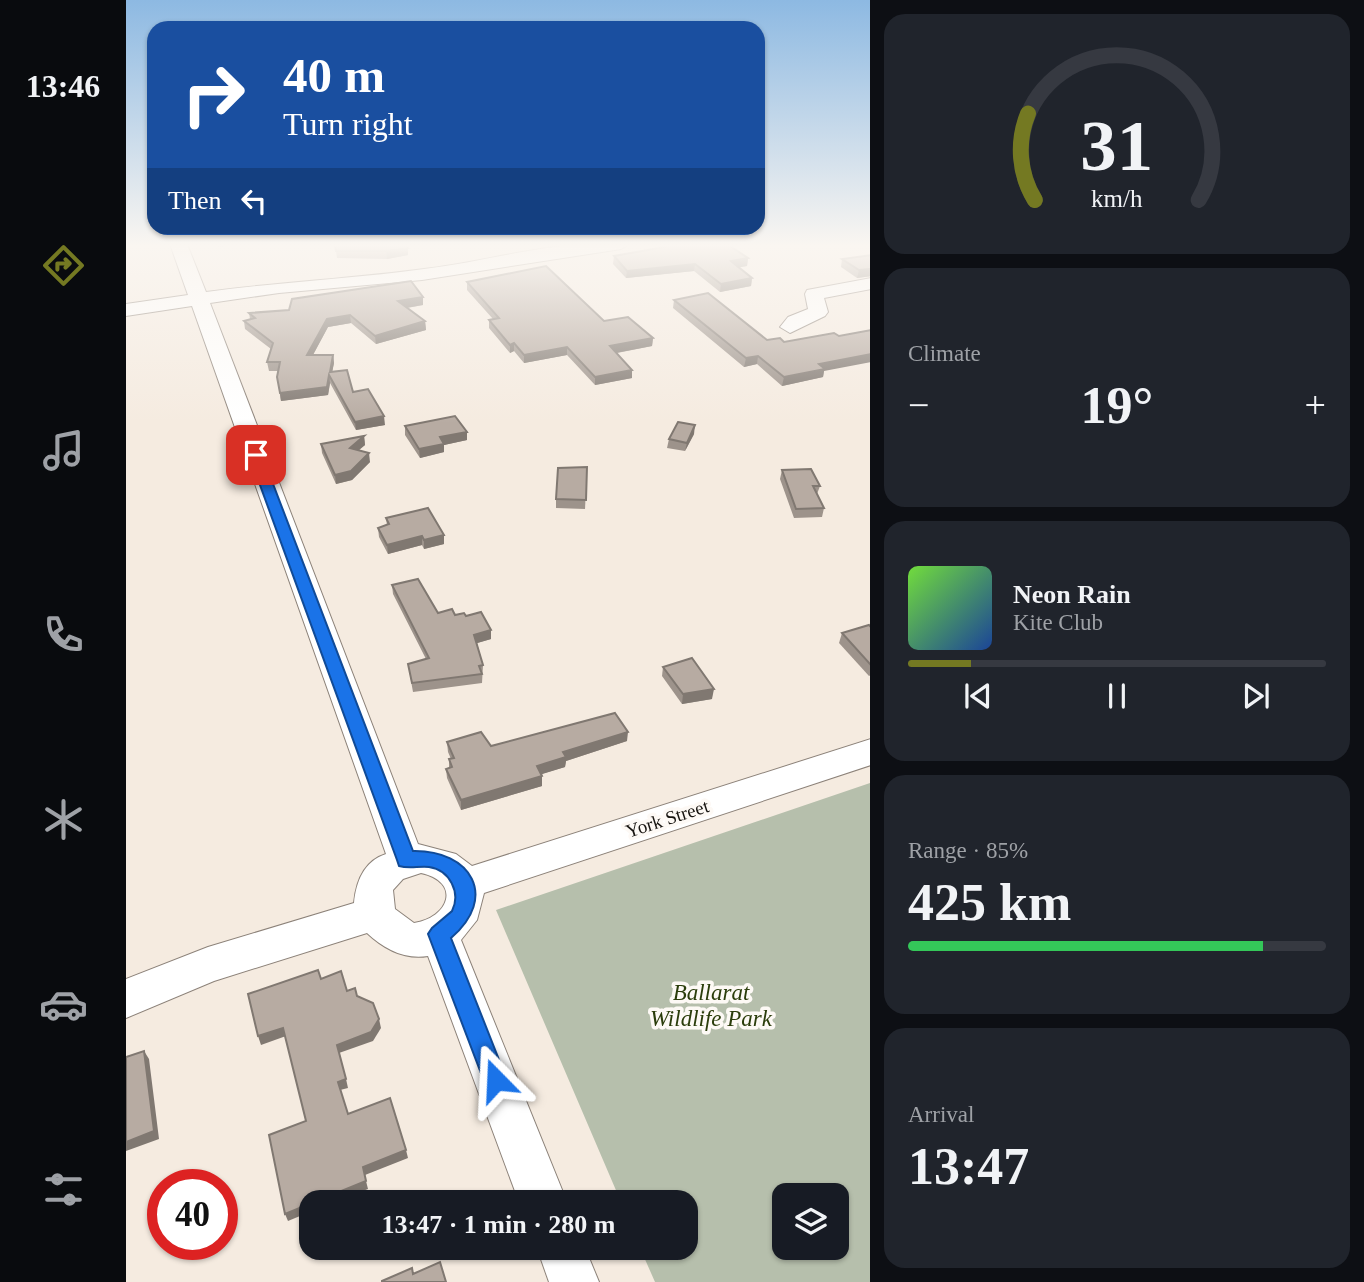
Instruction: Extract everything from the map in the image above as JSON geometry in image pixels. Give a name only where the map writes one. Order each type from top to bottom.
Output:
[{"type":"street","points":[[126,310],[163,304]]},
{"type":"street","points":[[199,304],[406,860]]},
{"type":"street","points":[[790,327],[795,321],[818,312],[816,304]]},
{"type":"street","name":"York Street","points":[[464,884],[870,752]]},
{"type":"street","points":[[435,859],[458,873],[464,884],[465,907],[459,918],[439,934],[426,939],[400,937],[389,932],[374,914],[373,892],[378,881],[385,872],[406,860],[435,859]]},
{"type":"street","points":[[126,999],[208,965],[374,914]]},
{"type":"street","points":[[439,934],[538,1190]]},
{"type":"street","points":[[566,1260],[574,1282]]},
{"type":"green space","name":"Ballarat Wildlife Park","points":[[870,783],[870,1282],[655,1282],[645,1260],[698,1260],[698,1190],[616,1190],[496,910]]},
{"type":"building","points":[[291,304],[402,304],[425,321],[375,336],[350,315],[327,319],[307,355],[333,355],[330,372],[347,370],[353,392],[368,389],[384,416],[355,422],[329,375],[327,387],[280,393],[277,377],[280,362],[267,362],[273,343],[244,321],[255,318],[249,313],[289,310]]},
{"type":"building","points":[[486,304],[586,304],[604,321],[628,317],[653,338],[610,346],[632,370],[595,377],[567,347],[524,355],[514,343],[510,345],[489,320],[499,318]]},
{"type":"building","points":[[679,304],[722,304],[767,340],[780,338],[784,342],[834,333],[839,336],[870,330],[870,354],[819,364],[825,369],[784,377],[758,356],[746,358]]},
{"type":"building","points":[[455,416],[467,432],[440,437],[444,444],[419,449],[405,426]]},
{"type":"building","points":[[678,422],[695,425],[687,443],[669,439]]},
{"type":"building","points":[[364,436],[350,448],[369,453],[351,471],[335,475],[321,444]]},
{"type":"building","points":[[587,467],[586,500],[556,499],[558,468]]},
{"type":"building","points":[[811,469],[820,486],[813,486],[824,508],[796,509],[782,470]]},
{"type":"building","points":[[428,508],[444,535],[424,540],[422,536],[387,545],[378,528],[389,524],[386,518]]},
{"type":"building","points":[[418,579],[438,613],[452,609],[455,615],[464,613],[466,616],[481,612],[491,630],[474,635],[483,665],[479,666],[482,674],[412,683],[408,664],[429,658],[392,585]]},
{"type":"building","points":[[870,626],[870,664],[842,633]]},
{"type":"building","points":[[692,658],[714,689],[683,694],[663,667]]},
{"type":"building","points":[[615,713],[628,732],[563,752],[566,757],[537,766],[542,776],[461,800],[446,769],[452,767],[449,759],[454,758],[447,742],[481,732],[491,746]]},
{"type":"building","points":[[318,970],[321,979],[341,971],[347,991],[355,988],[357,996],[373,1003],[379,1019],[371,1032],[337,1045],[346,1079],[338,1082],[348,1114],[390,1098],[406,1150],[363,1167],[366,1181],[344,1190],[299,1190],[299,1208],[285,1214],[269,1135],[306,1121],[283,1028],[258,1036],[248,994]]},
{"type":"building","points":[[144,1051],[154,1131],[126,1142],[126,1057]]},
{"type":"building","points":[[440,1262],[446,1282],[382,1282],[412,1268],[413,1274]]},
{"type":"route","points":[[256,455],[406,860],[435,859],[458,873],[464,884],[465,907],[451,927],[439,934],[496,1080]]}]
